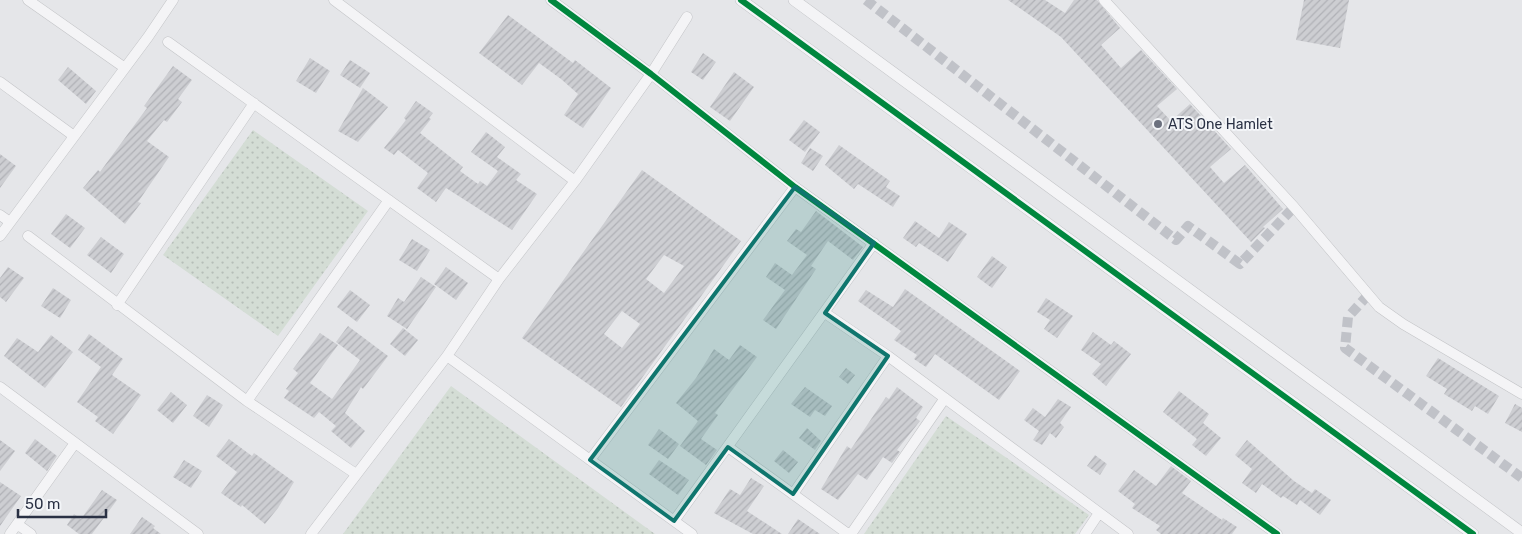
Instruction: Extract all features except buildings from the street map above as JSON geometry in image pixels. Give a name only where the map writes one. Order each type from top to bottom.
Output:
[{"type":"street","points":[[28,0],[125,68]]},
{"type":"street","points":[[0,236],[125,68],[172,0]]},
{"type":"street","points":[[334,0],[575,181]]},
{"type":"street","points":[[551,0],[652,74],[795,187],[1274,533]]},
{"type":"street","points":[[741,0],[1473,534]]},
{"type":"street","points":[[794,0],[1522,533]]},
{"type":"street","points":[[1104,0],[1294,207],[1379,307],[1403,324],[1522,394]]},
{"type":"street","points":[[311,534],[447,356],[499,279],[575,181],[652,74],[687,17]]},
{"type":"street","points":[[168,42],[499,279]]},
{"type":"street","points":[[0,82],[74,136]]},
{"type":"street","points":[[117,305],[254,104]]},
{"type":"street","points":[[590,460],[795,187]]},
{"type":"street","points":[[247,401],[389,200]]},
{"type":"street","points":[[0,215],[10,222]]},
{"type":"street","points":[[28,236],[117,305],[247,401],[356,474]]},
{"type":"street","points":[[674,521],[874,243]]},
{"type":"street","points":[[825,313],[888,356],[1128,534]]},
{"type":"street","points":[[447,356],[692,534]]},
{"type":"street","points":[[793,494],[888,356]]},
{"type":"street","points":[[0,387],[198,534]]},
{"type":"street","points":[[728,447],[850,534],[945,398]]},
{"type":"street","points":[[10,534],[75,443]]},
{"type":"street","points":[[1085,534],[1099,513]]},
{"type":"street","points":[[17,524],[31,534]]},
{"type":"highlighted area","points":[[795,187],[874,243],[825,313],[888,356],[793,494],[728,447],[674,521],[590,460]]},
{"type":"shaded area","points":[[253,130],[368,211],[278,336],[163,255]]},
{"type":"shaded area","points":[[451,386],[655,534],[343,534]]},
{"type":"shaded area","points":[[946,416],[1089,515],[1075,534],[864,534]]},
{"type":"tunnel","points":[[866,0],[1176,240],[1188,226],[1240,264],[1294,207]]},
{"type":"tunnel","points":[[1368,295],[1348,317],[1345,348],[1522,478]]},
{"type":"cycle path","points":[[551,0],[651,74],[795,187],[1277,534]]},
{"type":"cycle path","points":[[741,0],[1473,534]]},
{"type":"place","name":"ATS One Hamlet","points":[[1158,124]]}]
